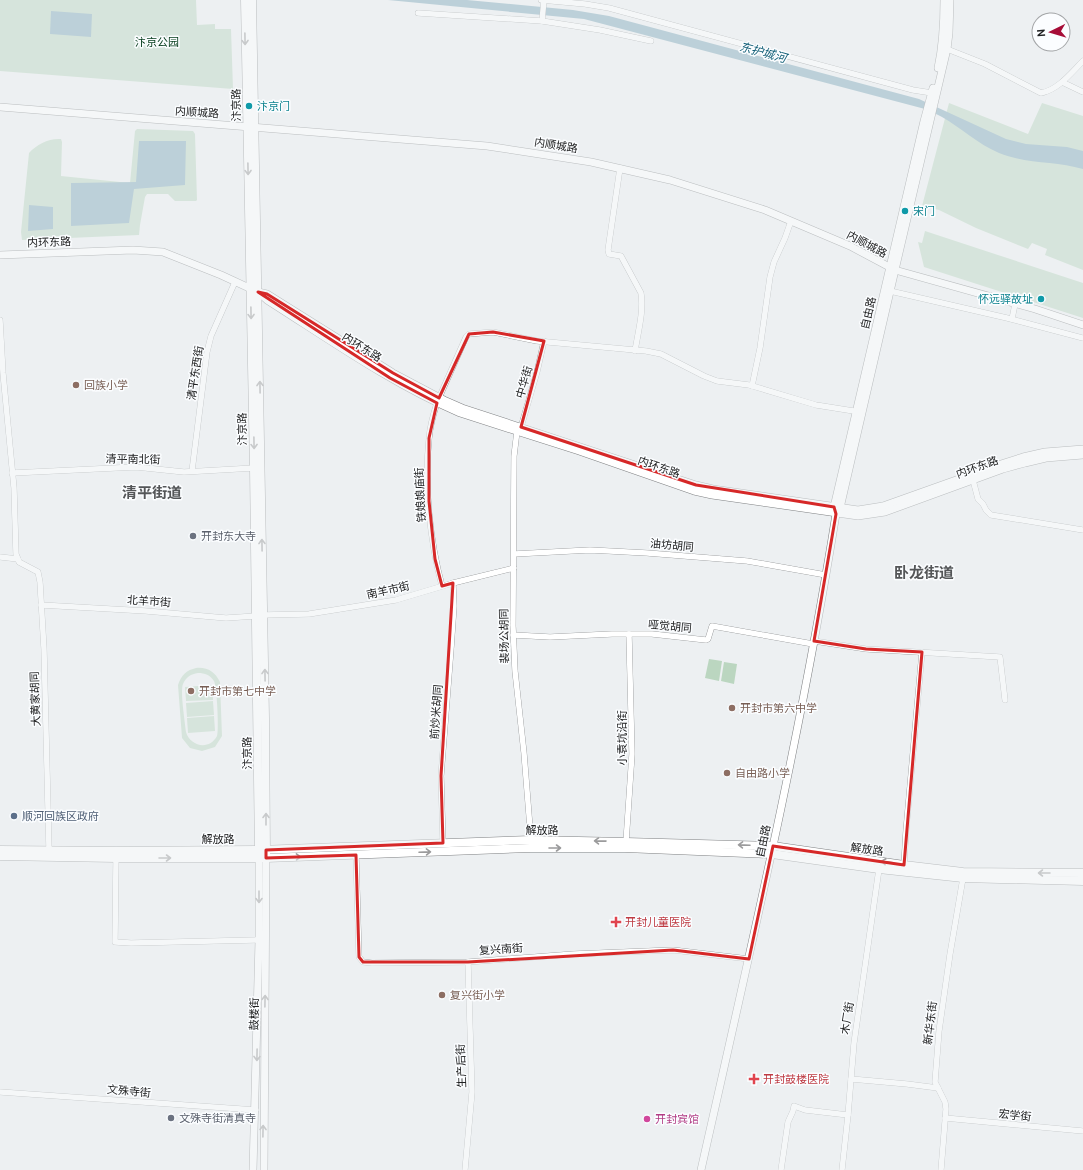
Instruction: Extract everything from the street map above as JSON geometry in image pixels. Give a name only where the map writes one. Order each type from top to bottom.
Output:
[{"type":"main road","name":"汴京路","points":[[245,0],[251,127]]},
{"type":"main road","name":"汴京路","points":[[252,0],[251,127],[263,854]]},
{"type":"main road","name":"汴京路","points":[[254,291],[254,468],[260,615]]},
{"type":"main road","name":"解放路","points":[[0,856],[116,858],[263,854],[443,843],[531,840],[626,842],[773,850],[971,872],[1083,873]]},
{"type":"main road","name":"解放路","points":[[0,850],[356,855],[530,848],[773,850],[879,869],[963,878],[1083,881]]},
{"type":"street","points":[[932,97],[942,49],[944,0]]},
{"type":"street","points":[[932,97],[947,49],[950,0]]},
{"type":"street","points":[[542,18],[543,2],[585,4],[609,8],[898,86],[932,97]]},
{"type":"street","points":[[418,13],[542,18],[651,41]]},
{"type":"street","points":[[947,49],[985,64],[1041,93],[1047,92],[1062,82],[1083,61]]},
{"type":"street","points":[[1062,82],[1083,92]]},
{"type":"street","name":"自由路","points":[[701,1170],[773,850],[826,575],[837,510],[932,97]]},
{"type":"street","name":"内顺城路","points":[[0,107],[487,146],[584,160],[670,180],[765,210],[850,246],[892,269],[1083,324]]},
{"type":"street","points":[[620,168],[608,250],[609,254],[621,256],[642,299],[635,351]]},
{"type":"street","points":[[752,386],[760,348],[770,277],[774,262],[791,221]]},
{"type":"street","name":"内环东路","points":[[0,255],[133,250],[158,251],[174,255],[254,291],[390,378],[438,400],[460,413],[519,429],[696,485],[837,510],[858,516],[885,512],[1003,469],[1046,458],[1083,455]]},
{"type":"street","name":"自由路","points":[[860,412],[890,291],[892,269]]},
{"type":"street","name":"清平东西街","points":[[192,471],[207,352],[211,336],[235,282]]},
{"type":"street","points":[[890,291],[1012,319],[1083,338]]},
{"type":"street","points":[[1012,319],[1015,304]]},
{"type":"street","points":[[0,320],[12,473],[16,554],[18,559],[0,557]]},
{"type":"street","name":"铁娘娘庙街","points":[[442,586],[435,559],[432,537],[428,463],[429,438],[438,400],[466,337],[469,334],[493,332],[544,341]]},
{"type":"street","points":[[544,341],[661,354],[717,381],[752,386],[816,405],[860,412]]},
{"type":"street","name":"中华街","points":[[519,429],[537,372],[544,341]]},
{"type":"street","name":"裴场公胡同","points":[[519,429],[514,456],[514,671],[524,753],[531,840]]},
{"type":"street","name":"内环东路","points":[[837,510],[858,510],[883,506],[1023,457],[1046,452],[1083,449]]},
{"type":"street","name":"清平南北街","points":[[12,473],[136,467],[192,471],[254,468]]},
{"type":"street","points":[[973,480],[978,499],[991,515],[1083,530]]},
{"type":"street","name":"油坊胡同","points":[[514,554],[590,550],[647,552],[747,561],[826,575]]},
{"type":"street","name":"大黄家胡同","points":[[18,559],[22,564],[38,572],[40,582],[44,649],[49,850]]},
{"type":"street","name":"南羊市街","points":[[260,615],[309,614],[396,600],[453,583],[514,568]]},
{"type":"street","name":"前炒米胡同","points":[[443,843],[441,776],[452,649],[453,583]]},
{"type":"street","name":"北羊市街","points":[[41,605],[146,611],[226,618],[260,615]]},
{"type":"street","name":"哑觉胡同","points":[[513,635],[550,637],[652,634],[708,640],[712,626],[813,642]]},
{"type":"street","name":"小袁坑沿街","points":[[626,842],[632,754],[629,634]]},
{"type":"street","points":[[813,642],[866,649],[1000,656],[1005,700]]},
{"type":"street","points":[[904,865],[922,652]]},
{"type":"street","name":"鼓楼街","points":[[253,1170],[256,1110],[259,940],[263,854]]},
{"type":"street","name":"鼓楼街","points":[[263,854],[264,1170]]},
{"type":"street","name":"复兴南街","points":[[356,855],[359,957],[363,962],[468,962],[574,954],[673,950],[748,959]]},
{"type":"street","points":[[116,858],[115,942],[131,943],[259,940]]},
{"type":"street","name":"木厂街","points":[[842,1170],[854,1043],[879,869]]},
{"type":"street","name":"新华东街","points":[[941,1170],[945,1102],[935,1082],[938,1031],[963,878]]},
{"type":"street","name":"生产后街","points":[[465,1170],[472,1092],[468,962]]},
{"type":"street","points":[[851,1080],[938,1088]]},
{"type":"street","name":"文殊寺街","points":[[0,1092],[256,1110]]},
{"type":"street","points":[[782,1170],[788,1122],[794,1111],[794,1106],[806,1110],[848,1115]]},
{"type":"street","name":"宏学街","points":[[945,1118],[1083,1131]]},
{"type":"highlighted area","points":[[258,292],[267,294],[393,373],[439,398],[469,334],[493,332],[544,341],[521,427],[696,485],[834,507],[836,514],[814,641],[866,649],[922,652],[904,865],[773,846],[749,959],[673,950],[468,962],[363,962],[359,957],[356,855],[266,858],[266,850],[443,843],[441,776],[453,583],[442,586],[435,559],[429,501],[429,438],[437,403],[390,378]]},
{"type":"green space","name":"汴京公园","points":[[0,0],[196,0],[197,25],[215,24],[215,29],[231,29],[233,89],[0,71]]},
{"type":"green space","points":[[949,103],[1028,134],[1042,103],[1083,116],[1083,270],[1045,255],[1047,249],[1032,243],[1028,249],[976,228],[939,210],[922,206]]},
{"type":"green space","points":[[137,129],[193,131],[195,134],[196,201],[175,201],[168,194],[147,194],[145,197],[139,235],[22,240],[21,232],[29,153],[32,150],[39,144],[61,139],[61,176],[130,183],[135,131]]},
{"type":"green space","points":[[925,231],[1083,283],[1083,318],[924,267],[918,242],[922,243]]},
{"type":"green space","points":[[709,659],[722,661],[719,681],[705,678]]},
{"type":"green space","points":[[724,662],[737,664],[734,684],[721,681]]},
{"type":"green space","points":[[193,669],[208,669],[216,675],[220,682],[222,736],[215,747],[202,751],[190,748],[182,738],[178,685],[183,676]],"holes":[[[195,673],[201,673],[209,676],[214,681],[217,708],[217,736],[214,741],[205,745],[195,743],[188,737],[182,700],[182,688],[186,679]]]},
{"type":"green space","points":[[212,685],[213,700],[186,701],[185,687]]},
{"type":"green space","points":[[213,701],[214,715],[187,717],[186,703]]},
{"type":"green space","points":[[214,716],[215,731],[188,733],[187,718]]},
{"type":"water","points":[[388,0],[467,0],[573,10],[609,16],[919,99],[1006,139],[1026,144],[1067,147],[1083,151],[1083,169],[1072,166],[1009,157],[984,145],[949,121],[925,109],[584,19]]},
{"type":"water","points":[[51,11],[92,14],[91,37],[50,34]]},
{"type":"water","points":[[139,141],[186,141],[185,185],[134,189],[129,223],[71,226],[71,183],[136,182]]},
{"type":"water","points":[[29,205],[53,207],[53,229],[28,231]]},
{"type":"place","name":"汴京门","points":[[249,106]]},
{"type":"place","name":"宋门","points":[[905,211]]},
{"type":"place","name":"怀远驿故址","points":[[1041,299]]},
{"type":"place","name":"回族小学","points":[[76,385]]},
{"type":"place","name":"开封东大寺","points":[[193,536]]},
{"type":"place","name":"开封市第七中学","points":[[191,691]]},
{"type":"place","name":"开封市第六中学","points":[[732,708]]},
{"type":"place","name":"自由路小学","points":[[727,773]]},
{"type":"place","name":"顺河回族区政府","points":[[14,816]]},
{"type":"place","name":"开封儿童医院","points":[[616,922]]},
{"type":"place","name":"复兴街小学","points":[[442,995]]},
{"type":"place","name":"开封鼓楼医院","points":[[754,1079]]},
{"type":"place","name":"文殊寺街清真寺","points":[[171,1118]]},
{"type":"place","name":"开封宾馆","points":[[647,1119]]},
{"type":"district","name":"清平街道","points":[[152,493]]},
{"type":"district","name":"卧龙街道","points":[[924,573]]},
{"type":"water label","name":"东护城河","points":[[763,52]]}]
